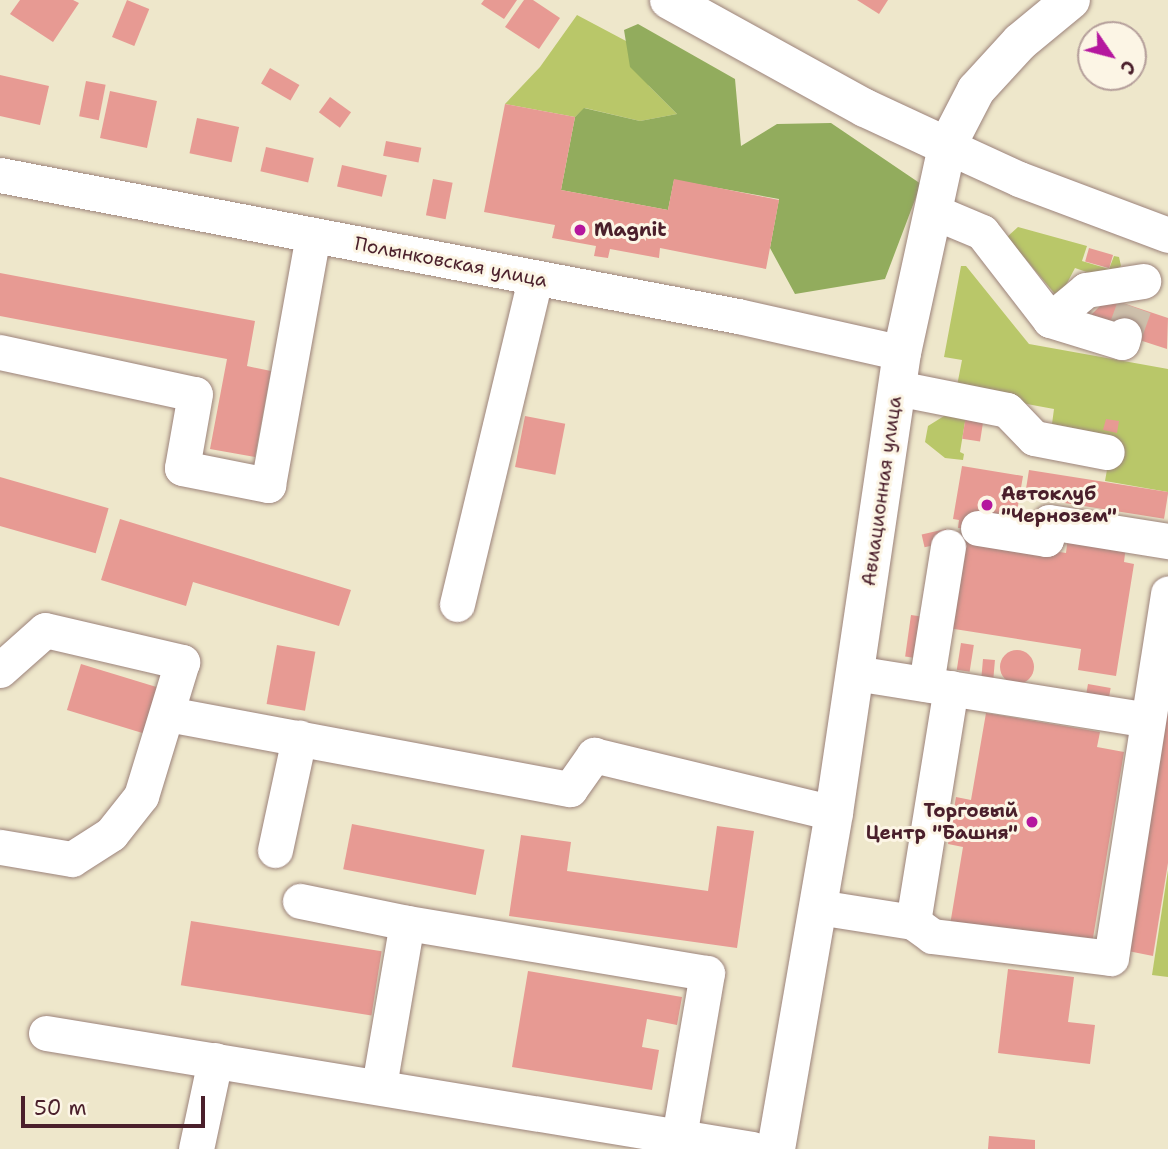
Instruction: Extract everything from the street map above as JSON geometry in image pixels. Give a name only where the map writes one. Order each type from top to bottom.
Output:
[{"type":"main road","points":[[669,0],[865,108],[947,146]]},
{"type":"main road","name":"Авиационная улица","points":[[776,1149],[834,813],[900,371],[947,146],[976,90],[1020,42],[1071,0]]},
{"type":"street","points":[[932,211],[982,232],[1050,320],[1122,342],[1165,234],[947,146]]},
{"type":"street","name":"Полынковская улица","points":[[0,175],[535,278],[900,371],[1007,410],[1034,438],[1107,452]]},
{"type":"street","points":[[0,352],[195,394],[182,468],[268,485],[313,236]]},
{"type":"street","points":[[457,604],[535,278]]},
{"type":"street","points":[[1050,320],[1086,290],[1134,307]]},
{"type":"street","points":[[978,528],[1046,538],[1049,522],[1168,541]]},
{"type":"street","points":[[913,922],[939,686],[948,547]]},
{"type":"street","points":[[818,906],[913,922],[932,936],[1111,958],[1168,593]]},
{"type":"street","points":[[0,670],[45,629],[182,662],[141,796],[111,834],[72,859],[0,847]]},
{"type":"street","points":[[855,673],[1147,720]]},
{"type":"street","points":[[168,714],[570,789],[594,755],[834,813]]},
{"type":"street","points":[[275,850],[299,738]]},
{"type":"street","points":[[300,901],[407,923],[707,973],[679,1136]]},
{"type":"street","points":[[379,1086],[407,923]]},
{"type":"street","points":[[46,1033],[379,1086],[622,1138],[679,1136],[753,1149]]},
{"type":"street","points":[[196,1149],[215,1060]]},
{"type":"green space","points":[[577,15],[626,41],[649,86],[677,114],[640,121],[585,108],[575,117],[505,104],[540,67]]},
{"type":"green space","points":[[638,24],[735,79],[741,146],[777,124],[831,123],[921,184],[885,279],[795,294],[770,248],[779,199],[674,180],[668,210],[561,190],[575,117],[584,108],[640,121],[677,114],[630,67],[624,30]]},
{"type":"green space","points":[[1018,227],[1087,246],[1082,261],[1109,269],[1114,256],[1119,257],[1121,266],[1107,279],[1075,268],[1065,287],[1055,294],[1007,237]]},
{"type":"green space","points":[[961,266],[966,266],[1029,344],[1168,369],[1168,492],[1105,481],[1113,436],[1052,424],[1054,409],[956,391],[962,360],[944,357]]},
{"type":"green space","points":[[952,411],[966,416],[960,452],[964,454],[963,460],[945,458],[925,442],[928,426]]},
{"type":"green space","points":[[1168,870],[1168,977],[1152,975]]},
{"type":"building","points":[[20,0],[73,0],[79,3],[53,42],[10,14]]},
{"type":"building","points":[[127,0],[149,9],[134,46],[112,37]]},
{"type":"building","points":[[484,0],[517,0],[504,19],[481,4]]},
{"type":"building","points":[[524,0],[533,0],[560,18],[539,49],[505,27]]},
{"type":"building","points":[[857,0],[888,0],[879,14]]},
{"type":"building","points":[[270,68],[299,85],[290,101],[261,84]]},
{"type":"building","points":[[0,75],[49,86],[40,125],[0,116]]},
{"type":"building","points":[[86,81],[106,85],[99,120],[79,116]]},
{"type":"building","points":[[110,91],[157,101],[147,148],[100,138]]},
{"type":"building","points":[[330,97],[351,112],[340,128],[319,112]]},
{"type":"building","points":[[505,104],[575,117],[561,190],[668,210],[674,179],[779,200],[766,269],[660,248],[659,258],[610,249],[608,258],[594,256],[596,246],[552,238],[555,225],[484,212]]},
{"type":"building","points":[[197,118],[239,127],[232,162],[190,153]]},
{"type":"building","points":[[386,141],[421,148],[418,163],[383,156]]},
{"type":"building","points":[[266,147],[314,158],[308,182],[260,171]]},
{"type":"building","points":[[342,165],[387,175],[382,197],[337,186]]},
{"type":"building","points":[[433,179],[453,183],[446,219],[426,215]]},
{"type":"building","points":[[1089,248],[1113,255],[1109,268],[1085,261]]},
{"type":"building","points":[[0,273],[255,321],[247,366],[271,371],[255,457],[210,449],[227,359],[0,316]]},
{"type":"building","points":[[1108,298],[1168,318],[1167,349],[1084,322]]},
{"type":"building","points":[[966,415],[984,418],[980,442],[962,439]]},
{"type":"building","points":[[525,416],[565,424],[555,475],[515,467]]},
{"type":"building","points":[[1106,419],[1119,421],[1117,433],[1103,430]]},
{"type":"building","name":"Автоклуб \"Чернозем\"","points":[[962,466],[1023,476],[1014,529],[958,528],[959,520],[953,519]]},
{"type":"building","points":[[1029,470],[1168,492],[1164,519],[1025,497]]},
{"type":"building","points":[[0,477],[109,508],[96,553],[0,526]]},
{"type":"building","points":[[120,519],[351,590],[339,626],[193,582],[186,606],[101,580]]},
{"type":"building","points":[[946,529],[949,542],[925,547],[922,535]]},
{"type":"building","points":[[963,536],[1066,553],[1068,536],[1126,546],[1124,562],[1134,564],[1116,676],[1078,670],[1081,649],[948,628]]},
{"type":"building","points":[[911,615],[925,617],[919,659],[905,657]]},
{"type":"building","points":[[961,643],[974,645],[970,672],[957,670]]},
{"type":"building","points":[[277,645],[315,652],[305,711],[267,704]]},
{"type":"building","points":[[1017,650],[1029,655],[1034,667],[1029,679],[1017,684],[1005,679],[1000,667],[1005,655]]},
{"type":"building","points":[[983,659],[995,660],[993,680],[981,679]]},
{"type":"building","points":[[81,664],[161,689],[147,734],[67,710]]},
{"type":"building","points":[[1168,676],[1168,863],[1153,956],[1123,950]]},
{"type":"building","points":[[1088,684],[1111,688],[1108,702],[1086,698]]},
{"type":"building","name":"Торговый Центр \"Башня\"","points":[[986,713],[1100,732],[1097,747],[1124,752],[1092,944],[949,931],[963,847],[948,844],[956,797],[971,800]]},
{"type":"building","points":[[352,824],[485,850],[476,895],[343,869]]},
{"type":"building","points":[[717,826],[754,831],[737,948],[509,916],[521,835],[571,842],[567,871],[708,891]]},
{"type":"building","points":[[191,921],[382,951],[371,1015],[181,985]]},
{"type":"building","points":[[1008,969],[1074,977],[1068,1022],[1095,1025],[1090,1064],[998,1053]]},
{"type":"building","points":[[528,971],[682,997],[677,1025],[647,1019],[642,1047],[659,1050],[652,1090],[512,1067]]},
{"type":"building","points":[[989,1136],[1035,1140],[1035,1149],[988,1149]]},
{"type":"tunnel","points":[[1124,335],[1134,307]]},
{"type":"place","name":"Magnit","points":[[580,230]]},
{"type":"place","name":"Автоклуб \"Чернозем\"","points":[[987,505]]},
{"type":"place","name":"Торговый Центр \"Башня\"","points":[[1032,822]]}]
